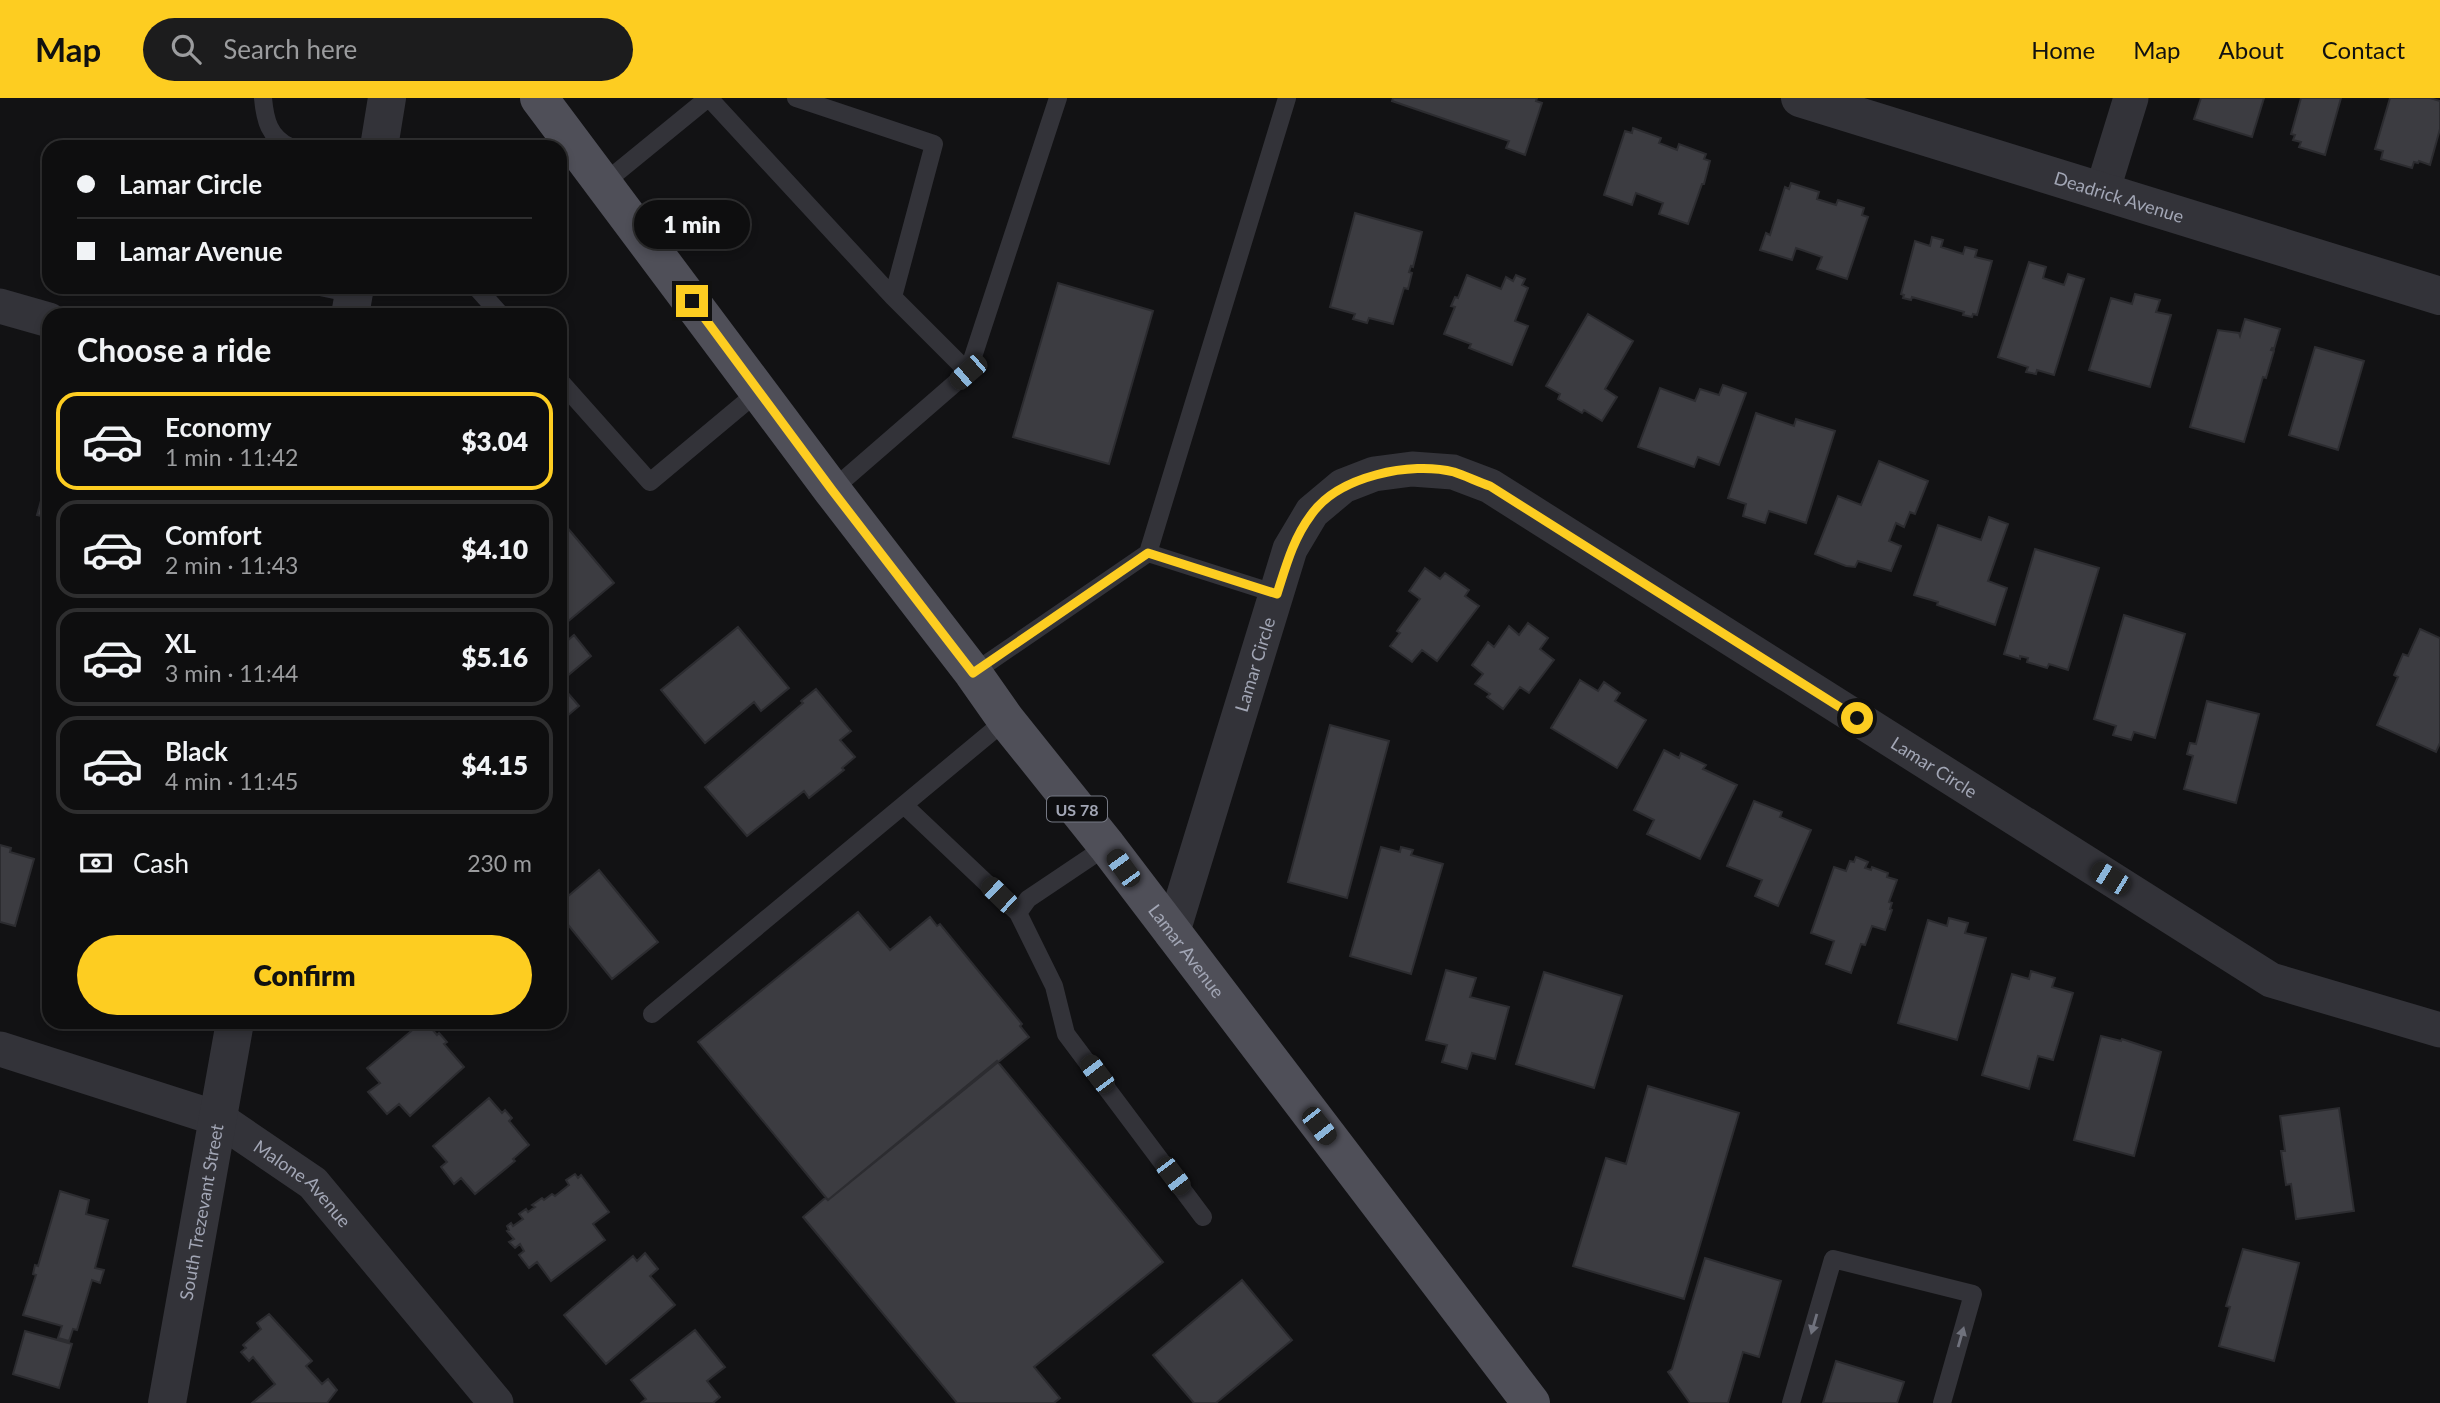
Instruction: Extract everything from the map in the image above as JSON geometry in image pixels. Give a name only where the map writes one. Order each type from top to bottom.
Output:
[{"type":"main road","name":"Lamar Avenue","points":[[539,98],[1006,720],[1107,846],[1531,1403]]},
{"type":"street","points":[[380,140],[387,98]]},
{"type":"street","name":"Deadrick Avenue","points":[[1800,98],[2440,296]]},
{"type":"street","points":[[2102,191],[2131,98]]},
{"type":"street","points":[[0,306],[42,318]]},
{"type":"street","name":"Lamar Circle","points":[[1172,934],[1290,549],[1312,512],[1343,486],[1374,474],[1412,469],[1453,472],[1490,486],[2271,980],[2440,1030]]},
{"type":"street","name":"South Trezevant Street","points":[[167,1403],[233,1029]]},
{"type":"street","name":"Malone Avenue","points":[[0,1049],[219,1119],[313,1183],[496,1403]]},
{"type":"lane","points":[[263,98],[265,120],[279,140]]},
{"type":"lane","points":[[604,183],[708,98],[893,297],[968,372]]},
{"type":"lane","points":[[796,98],[934,145],[893,297]]},
{"type":"lane","points":[[832,490],[968,372],[1058,98]]},
{"type":"lane","points":[[973,673],[1148,553],[1287,98]]},
{"type":"lane","points":[[482,294],[495,308]]},
{"type":"lane","points":[[567,389],[650,482],[759,391]]},
{"type":"lane","points":[[1148,553],[1277,594]]},
{"type":"lane","points":[[652,1014],[1006,720]]},
{"type":"lane","points":[[905,806],[1018,913],[1054,986],[1066,1034],[1203,1217]]},
{"type":"lane","points":[[1018,913],[1028,899],[1107,846]]},
{"type":"lane","points":[[1791,1403],[1833,1259],[1973,1294],[1942,1403]]},
{"type":"building","points":[[1393,98],[1537,98],[1536,101],[1542,103],[1525,155],[1506,148],[1509,141],[1392,101]]},
{"type":"building","points":[[2201,98],[2264,98],[2252,137],[2194,119]]},
{"type":"building","points":[[2301,98],[2341,98],[2325,155],[2299,147],[2301,142],[2293,140],[2295,135],[2291,134]]},
{"type":"building","points":[[2390,98],[2430,98],[2440,101],[2440,129],[2430,165],[2419,161],[2414,162],[2412,168],[2381,159],[2383,151],[2375,149]]},
{"type":"building","points":[[1633,128],[1661,138],[1659,143],[1677,150],[1679,144],[1706,154],[1704,159],[1710,161],[1688,224],[1659,214],[1663,203],[1636,193],[1632,205],[1604,195],[1625,131],[1632,133]]},
{"type":"building","points":[[1791,183],[1819,192],[1817,199],[1836,205],[1838,200],[1864,208],[1862,215],[1868,217],[1847,279],[1817,269],[1822,257],[1796,248],[1792,260],[1760,250],[1766,233],[1770,235],[1785,187],[1789,189]]},
{"type":"building","points":[[1355,213],[1422,232],[1413,267],[1411,266],[1409,272],[1412,273],[1408,289],[1404,288],[1393,324],[1369,318],[1367,323],[1353,319],[1355,314],[1330,307]]},
{"type":"building","points":[[1932,237],[1943,240],[1941,247],[1963,254],[1965,247],[1977,250],[1975,257],[1992,261],[1977,315],[1963,315],[1964,312],[1912,297],[1911,300],[1903,298],[1904,295],[1901,294],[1915,241],[1930,246]]},
{"type":"building","points":[[2029,262],[2046,267],[2043,278],[2064,285],[2068,274],[2084,279],[2054,375],[2037,370],[2036,374],[2026,372],[2028,367],[1998,357]]},
{"type":"building","points":[[1467,275],[1501,289],[1506,277],[1513,281],[1516,275],[1525,279],[1522,285],[1528,288],[1515,321],[1528,326],[1512,365],[1469,348],[1471,344],[1444,334],[1455,307],[1451,306],[1455,297],[1458,298]]},
{"type":"building","points":[[1058,283],[1153,311],[1109,464],[1013,437]]},
{"type":"building","points":[[2135,294],[2160,300],[2156,312],[2171,315],[2150,387],[2089,370],[2111,298],[2132,304]]},
{"type":"building","points":[[1588,314],[1633,341],[1605,389],[1617,397],[1602,421],[1558,399],[1560,394],[1546,386]]},
{"type":"building","points":[[2245,319],[2280,329],[2274,349],[2271,350],[2274,351],[2266,378],[2263,377],[2244,442],[2190,427],[2218,330],[2239,333],[2240,336]]},
{"type":"building","points":[[2315,347],[2364,361],[2338,450],[2289,435]]},
{"type":"building","points":[[1723,385],[1746,393],[1719,465],[1698,457],[1694,467],[1638,447],[1660,388],[1695,401],[1700,389],[1719,395]]},
{"type":"building","points":[[1756,413],[1794,426],[1796,419],[1835,431],[1806,523],[1769,511],[1765,523],[1743,516],[1746,504],[1728,498]]},
{"type":"building","points":[[1879,461],[1928,481],[1915,514],[1910,512],[1904,527],[1896,523],[1889,541],[1901,546],[1891,571],[1858,561],[1855,567],[1846,566],[1815,554],[1838,496],[1861,505]]},
{"type":"building","points":[[42,497],[42,516],[37,515]]},
{"type":"building","points":[[1989,517],[2008,524],[1988,581],[2007,588],[1995,625],[1914,595],[1938,525],[1981,540]]},
{"type":"building","points":[[567,527],[614,583],[567,622]]},
{"type":"building","points":[[2035,549],[2099,568],[2068,670],[2049,664],[2047,668],[2027,662],[2028,658],[2020,656],[2020,659],[2004,654]]},
{"type":"building","points":[[1425,568],[1440,579],[1445,573],[1469,590],[1465,596],[1479,606],[1437,661],[1422,650],[1412,662],[1390,646],[1400,633],[1397,631],[1420,599],[1409,591]]},
{"type":"building","points":[[2124,615],[2185,634],[2155,738],[2134,732],[2131,740],[2113,735],[2116,726],[2094,719]]},
{"type":"building","points":[[1528,623],[1548,638],[1540,649],[1554,660],[1529,693],[1520,687],[1503,709],[1487,697],[1490,694],[1475,684],[1483,674],[1472,665],[1488,642],[1494,647],[1509,626],[1519,635]]},
{"type":"building","points":[[738,627],[789,688],[761,711],[754,702],[705,743],[661,690]]},
{"type":"building","points":[[2420,629],[2440,638],[2440,743],[2436,752],[2377,725],[2398,677],[2394,675],[2403,654],[2408,656]]},
{"type":"building","points":[[574,635],[591,656],[567,676],[567,641]]},
{"type":"building","points":[[1580,680],[1598,691],[1604,682],[1620,693],[1615,701],[1646,720],[1617,768],[1551,728]]},
{"type":"building","points":[[816,689],[851,731],[840,740],[855,757],[842,768],[844,770],[809,798],[804,791],[747,836],[705,787]]},
{"type":"building","points":[[567,692],[579,706],[567,716]]},
{"type":"building","points":[[2207,701],[2259,714],[2236,803],[2184,789],[2193,756],[2187,754],[2190,743],[2196,744]]},
{"type":"building","points":[[1330,725],[1389,741],[1347,898],[1288,882]]},
{"type":"building","points":[[1664,750],[1679,758],[1681,753],[1706,765],[1703,769],[1737,785],[1700,859],[1647,834],[1654,820],[1634,810]]},
{"type":"building","points":[[1754,801],[1782,812],[1780,817],[1811,830],[1778,906],[1755,896],[1762,880],[1727,866]]},
{"type":"building","points":[[0,845],[11,848],[10,852],[34,859],[15,926],[0,922]]},
{"type":"building","points":[[1381,847],[1400,852],[1401,847],[1413,850],[1411,855],[1443,864],[1411,974],[1350,956]]},
{"type":"building","points":[[1856,857],[1868,862],[1865,868],[1871,870],[1872,867],[1888,873],[1887,877],[1897,880],[1889,902],[1892,903],[1892,910],[1885,930],[1872,926],[1865,945],[1861,944],[1851,973],[1826,964],[1834,941],[1811,933],[1834,867],[1846,871],[1850,861],[1854,862]]},
{"type":"building","points":[[599,870],[658,942],[612,979],[567,924],[567,897]]},
{"type":"building","points":[[858,912],[890,950],[930,917],[937,926],[940,924],[1022,1024],[1020,1026],[1029,1037],[828,1200],[698,1042]]},
{"type":"building","points":[[1949,918],[1968,923],[1965,933],[1986,938],[1957,1040],[1898,1023],[1928,920],[1947,926]]},
{"type":"building","points":[[1446,970],[1476,978],[1470,997],[1509,1007],[1495,1059],[1472,1053],[1467,1069],[1442,1062],[1447,1045],[1426,1040]]},
{"type":"building","points":[[2031,971],[2055,978],[2052,987],[2073,993],[2053,1060],[2038,1056],[2029,1089],[1982,1075],[2012,974],[2029,979]]},
{"type":"building","points":[[1544,972],[1622,996],[1594,1088],[1516,1064]]},
{"type":"building","points":[[414,1029],[432,1029],[437,1035],[439,1033],[447,1042],[444,1044],[464,1067],[410,1116],[399,1104],[387,1114],[368,1092],[380,1083],[367,1068]]},
{"type":"building","points":[[2101,1036],[2121,1041],[2122,1039],[2161,1052],[2134,1156],[2074,1140]]},
{"type":"building","points":[[997,1061],[1163,1262],[1034,1367],[1060,1398],[1054,1403],[957,1403],[803,1217],[825,1198],[828,1200]]},
{"type":"building","points":[[1648,1086],[1739,1113],[1684,1299],[1573,1266],[1606,1158],[1626,1164]]},
{"type":"building","points":[[489,1098],[502,1113],[505,1110],[512,1118],[509,1121],[529,1145],[513,1159],[515,1161],[475,1194],[461,1178],[454,1184],[441,1167],[447,1162],[433,1146]]},
{"type":"building","points":[[2339,1108],[2354,1211],[2296,1219],[2291,1184],[2286,1185],[2280,1116]]},
{"type":"building","points":[[575,1174],[578,1178],[581,1175],[609,1212],[593,1224],[605,1240],[551,1281],[537,1262],[529,1268],[519,1255],[524,1251],[520,1244],[515,1248],[509,1242],[514,1239],[507,1231],[507,1226],[511,1223],[513,1226],[523,1219],[519,1214],[526,1209],[528,1212],[535,1207],[532,1205],[542,1198],[544,1200],[552,1194],[555,1196],[569,1185],[566,1180]]},
{"type":"building","points":[[60,1191],[89,1200],[86,1214],[108,1220],[95,1268],[104,1270],[100,1283],[92,1280],[77,1330],[73,1329],[69,1341],[58,1338],[62,1326],[23,1315],[36,1275],[33,1274],[35,1265],[38,1266]]},
{"type":"building","points":[[2243,1249],[2299,1263],[2274,1361],[2219,1346],[2230,1307],[2226,1306]]},
{"type":"building","points":[[645,1253],[658,1269],[650,1276],[675,1305],[606,1364],[564,1315],[633,1256],[637,1261]]},
{"type":"building","points":[[1705,1258],[1781,1281],[1759,1357],[1743,1352],[1728,1403],[1690,1403],[1668,1372],[1672,1369]]},
{"type":"building","points":[[1242,1280],[1292,1340],[1216,1403],[1194,1403],[1153,1355]]},
{"type":"building","points":[[269,1314],[312,1361],[306,1366],[322,1384],[328,1379],[337,1390],[327,1403],[252,1403],[275,1384],[253,1357],[249,1361],[241,1352],[246,1348],[243,1345],[261,1329],[257,1323]]},
{"type":"building","points":[[695,1330],[725,1367],[707,1381],[720,1397],[713,1403],[641,1403],[646,1399],[631,1380]]},
{"type":"building","points":[[25,1331],[72,1344],[59,1388],[13,1374]]},
{"type":"building","points":[[1836,1361],[1904,1382],[1897,1403],[1823,1403]]},
{"type":"route","points":[[692,301],[832,490],[973,673],[1148,553],[1277,594],[1290,549],[1312,512],[1343,486],[1374,474],[1412,469],[1453,472],[1490,486],[1857,718]]}]
